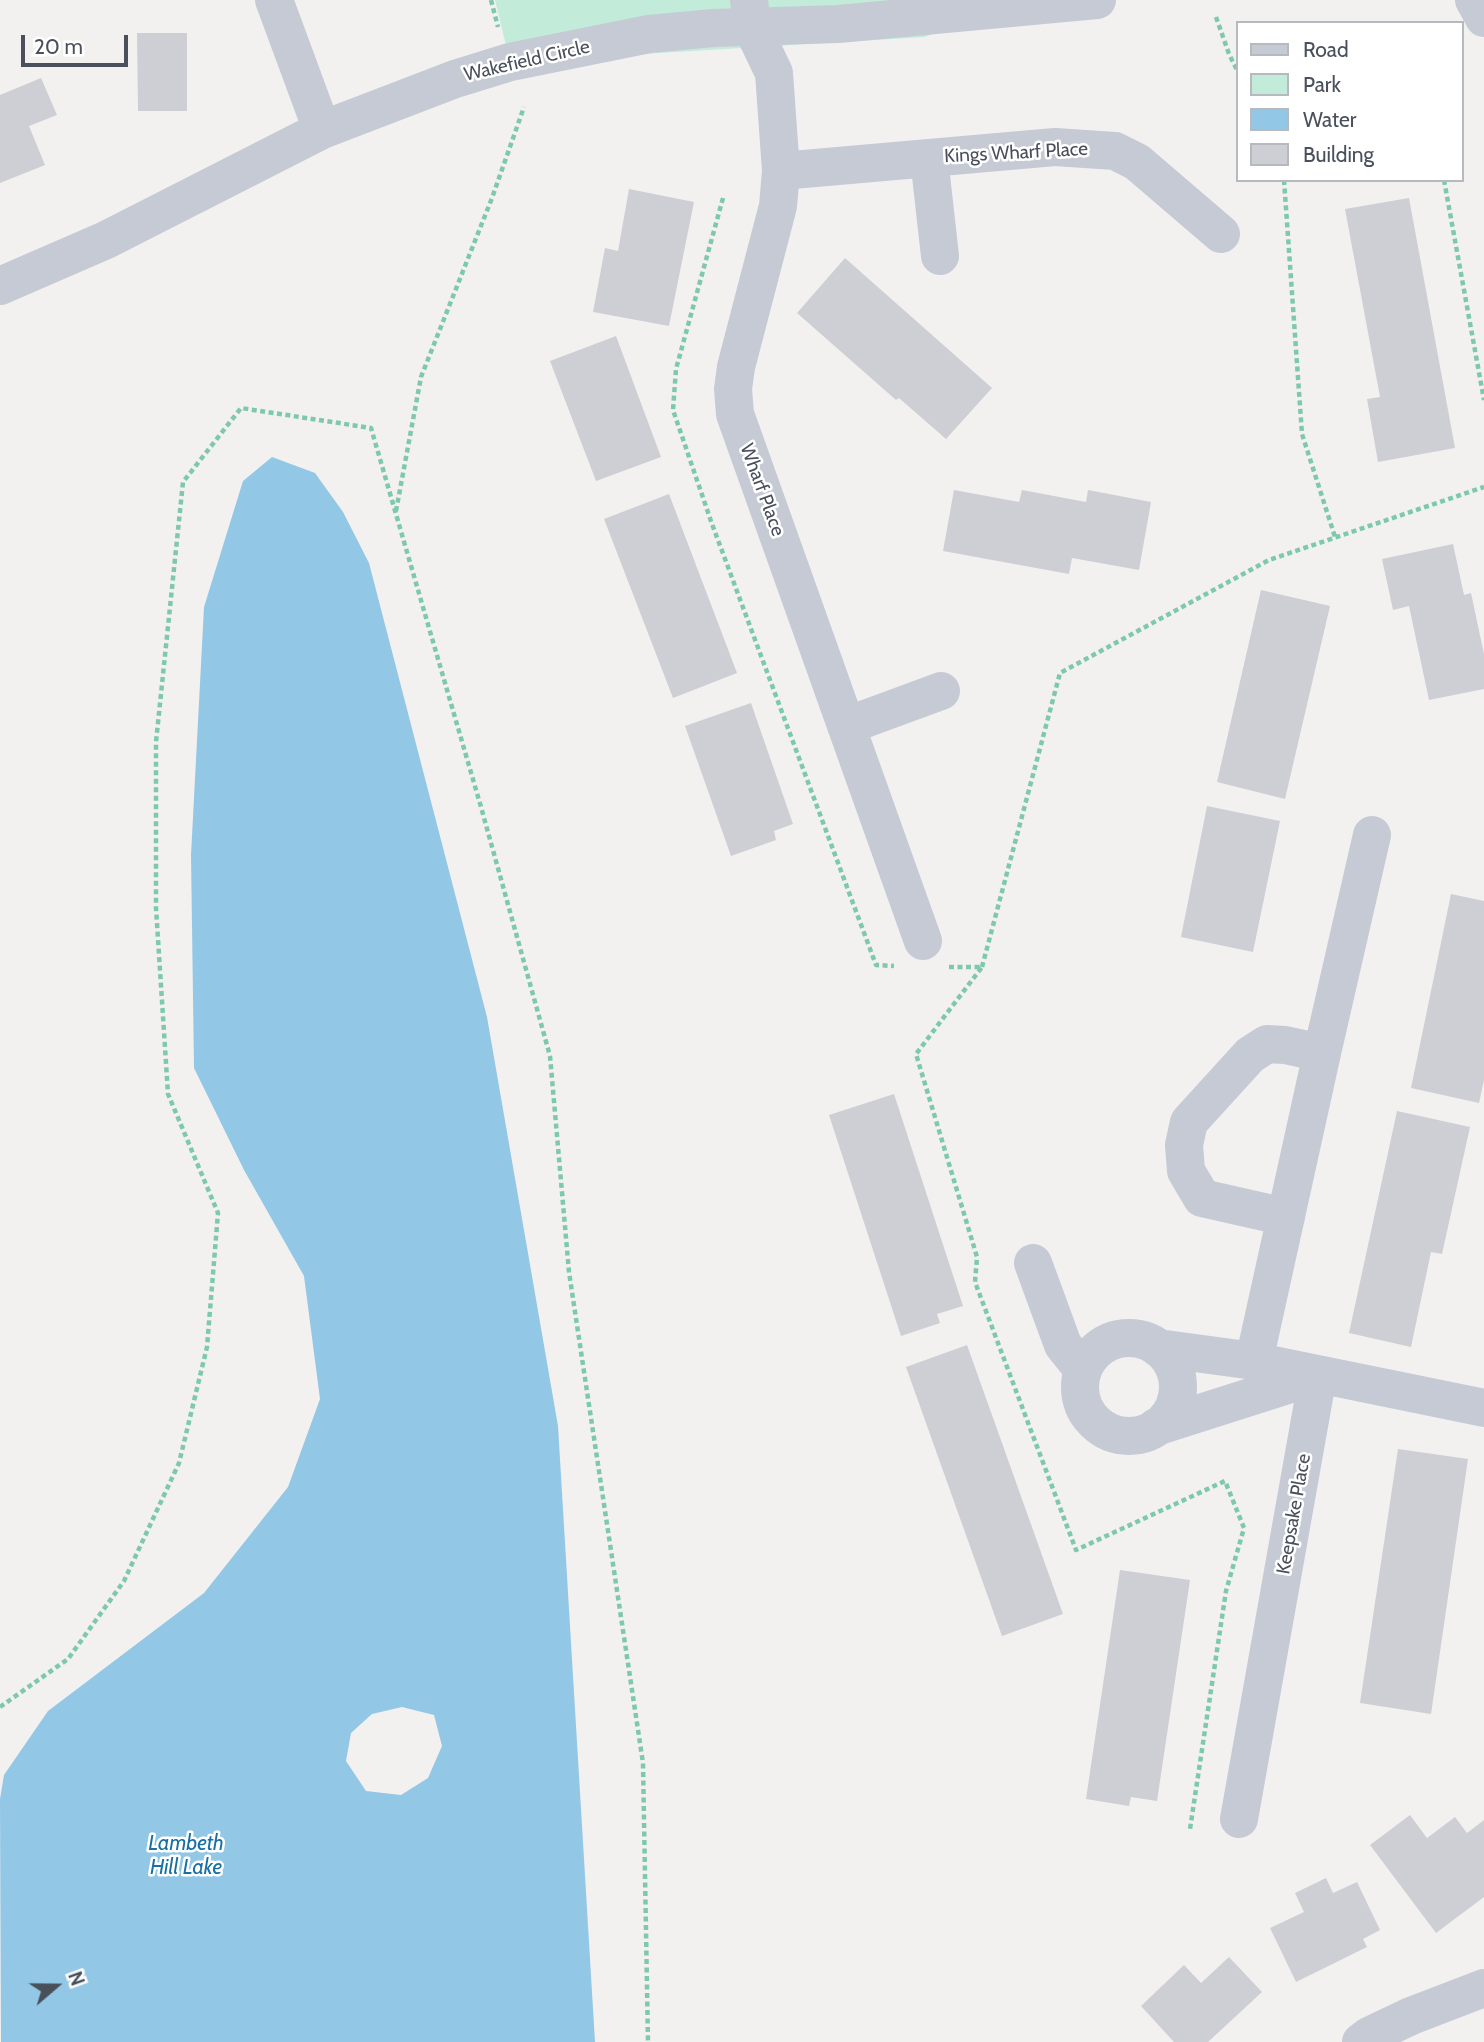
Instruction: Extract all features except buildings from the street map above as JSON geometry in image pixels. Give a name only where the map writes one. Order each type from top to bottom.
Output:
[{"type":"street","points":[[274,0],[323,130]]},
{"type":"street","name":"Wakefield Circle","points":[[0,286],[106,240],[323,130],[455,79],[510,62],[649,34],[713,28],[751,14],[838,24],[1097,0]]},
{"type":"street","points":[[1474,0],[1484,18]]},
{"type":"street","name":"Wharf Place","points":[[751,14],[774,74],[781,171],[778,206],[736,367],[733,389],[735,414],[846,726],[923,958]]},
{"type":"street","name":"Kings Wharf Place","points":[[781,171],[1055,147],[1115,151],[1137,162],[1221,234]]},
{"type":"street","points":[[929,158],[940,256]]},
{"type":"street","points":[[846,726],[941,691]]},
{"type":"street","points":[[1254,1361],[1372,835]]},
{"type":"street","points":[[1286,1217],[1202,1198],[1186,1171],[1184,1145],[1189,1122],[1250,1055],[1267,1044],[1322,1053]]},
{"type":"street","points":[[1033,1263],[1063,1345],[1083,1370]]},
{"type":"street","points":[[1156,1427],[1167,1417],[1177,1388],[1169,1359],[1158,1348],[1145,1341],[1130,1338],[1101,1346],[1090,1357],[1083,1370],[1080,1385],[1082,1401],[1088,1415],[1099,1426],[1112,1433],[1127,1436],[1142,1434],[1156,1427],[1318,1375]]},
{"type":"street","points":[[1158,1348],[1254,1361],[1484,1408]]},
{"type":"street","name":"Keepsake Place","points":[[1239,1819],[1318,1375]]},
{"type":"street","points":[[1361,2042],[1411,2016],[1484,1987]]},
{"type":"path","points":[[491,0],[498,27]]},
{"type":"path","points":[[1216,17],[1236,68]]},
{"type":"path","points":[[395,512],[421,377],[492,198],[524,107]]},
{"type":"path","points":[[1283,182],[1302,434],[1335,537]]},
{"type":"path","points":[[1444,182],[1484,400]]},
{"type":"path","points":[[723,198],[676,369],[673,410],[712,524],[876,965],[923,958],[982,967]]},
{"type":"path","points":[[0,1707],[68,1658],[124,1581],[179,1463],[207,1347],[218,1213],[167,1094],[156,908],[156,742],[183,482],[241,408],[371,428],[550,1056],[569,1272],[643,1763],[648,2042]]},
{"type":"path","points":[[1190,1829],[1226,1591],[1244,1528],[1225,1481],[1076,1550],[975,1282],[976,1257],[916,1054],[982,967],[1060,673],[1269,560],[1484,487]]},
{"type":"green space","points":[[495,0],[1012,0],[925,37],[510,62]]},
{"type":"water","name":"Lambeth Hill Lake","points":[[272,457],[315,473],[343,512],[369,563],[487,1017],[558,1426],[595,2042],[1,2042],[0,1799],[4,1775],[48,1711],[204,1593],[288,1487],[320,1399],[304,1276],[244,1170],[194,1068],[191,855],[204,607],[243,481]],"holes":[[[402,1707],[434,1715],[442,1746],[428,1778],[401,1795],[366,1791],[346,1761],[351,1733],[372,1714]]]}]
